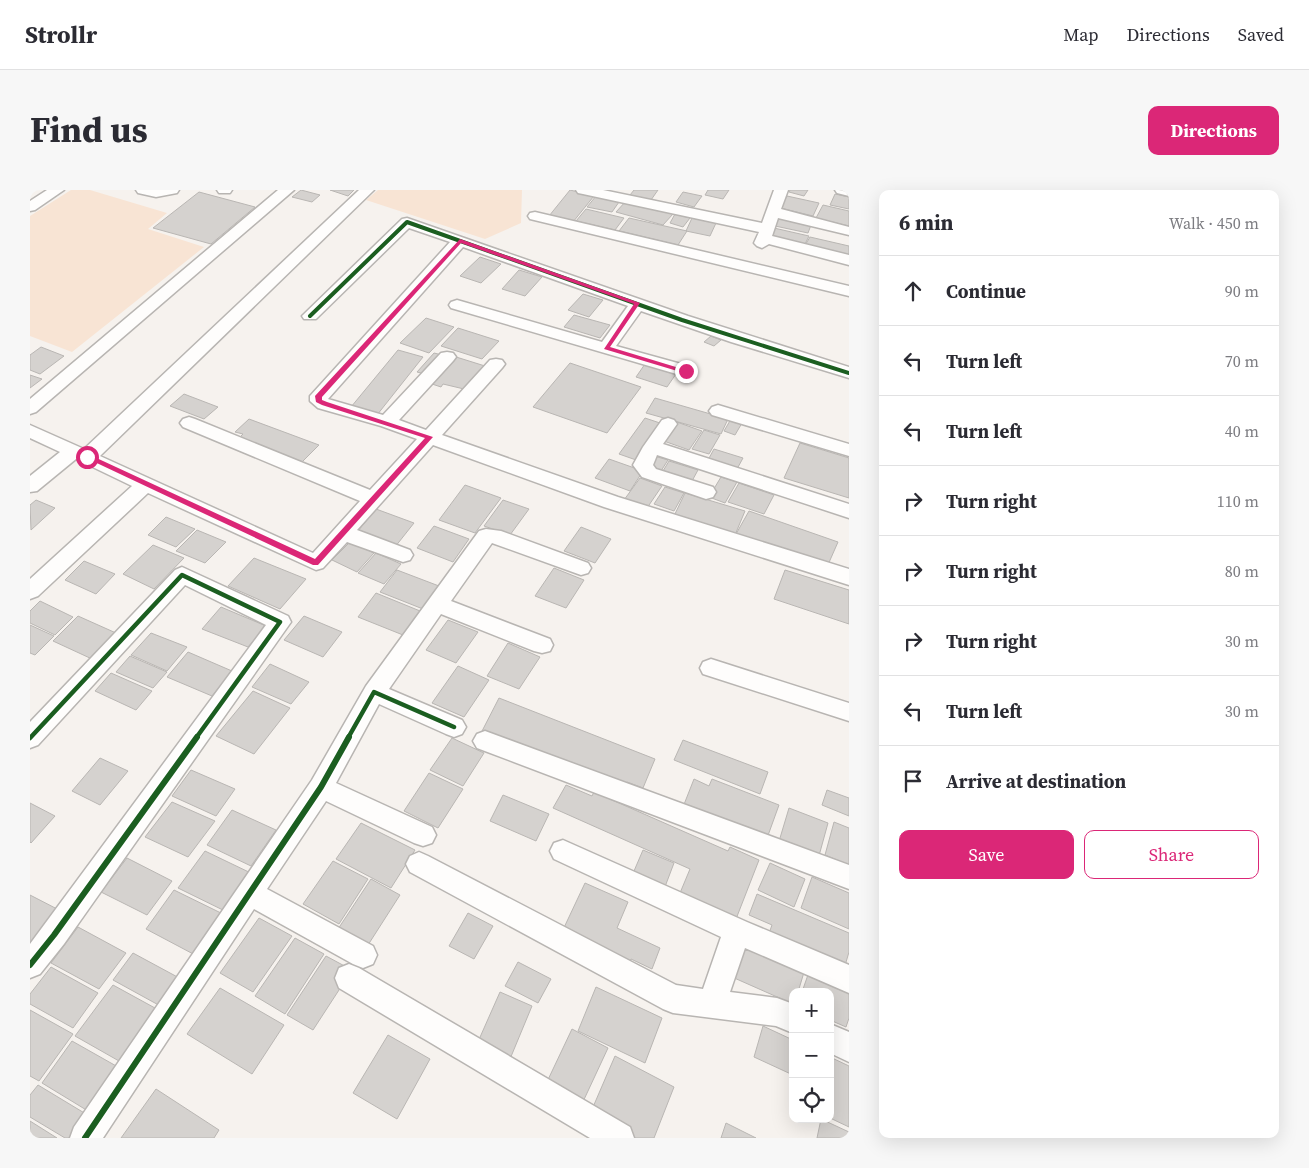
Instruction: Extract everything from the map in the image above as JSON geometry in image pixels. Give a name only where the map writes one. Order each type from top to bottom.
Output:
[{"type":"street","points":[[30,207],[57,190]]},
{"type":"street","points":[[143,190],[156,193],[172,190]]},
{"type":"street","points":[[30,408],[287,190]]},
{"type":"street","points":[[30,486],[80,454],[367,190]]},
{"type":"street","points":[[583,190],[766,233],[849,260]]},
{"type":"street","points":[[749,266],[766,233],[774,212],[779,190]]},
{"type":"street","points":[[842,190],[849,192]]},
{"type":"street","points":[[774,212],[849,231]]},
{"type":"street","points":[[535,216],[749,266],[849,292]]},
{"type":"street","points":[[310,316],[407,222],[638,304],[807,361],[849,373]]},
{"type":"street","points":[[460,241],[319,396],[319,401],[387,422],[611,502],[849,577]]},
{"type":"street","points":[[606,348],[638,304]]},
{"type":"street","points":[[457,305],[686,371]]},
{"type":"street","points":[[387,422],[447,357]]},
{"type":"street","points":[[30,431],[316,563],[496,364]]},
{"type":"street","points":[[718,410],[849,450]]},
{"type":"street","points":[[189,423],[373,499]]},
{"type":"street","points":[[668,424],[652,447],[643,465],[649,473],[706,492]]},
{"type":"street","points":[[652,447],[849,511]]},
{"type":"street","points":[[30,591],[146,484]]},
{"type":"street","points":[[343,533],[402,555]]},
{"type":"street","points":[[85,1138],[321,787],[374,692],[486,536],[494,536],[580,568]]},
{"type":"street","points":[[30,738],[182,574],[280,622],[60,927],[30,965]]},
{"type":"street","points":[[437,604],[542,645]]},
{"type":"street","points":[[711,668],[849,712]]},
{"type":"street","points":[[374,692],[454,727]]},
{"type":"street","points":[[485,741],[849,878]]},
{"type":"street","points":[[321,787],[423,835]]},
{"type":"street","points":[[563,851],[737,931],[849,979]]},
{"type":"street","points":[[419,864],[672,999],[777,1012],[789,1017]]},
{"type":"street","points":[[250,893],[356,967],[619,1138]]},
{"type":"street","points":[[712,1003],[737,931]]},
{"type":"street","points":[[834,1040],[849,1047]]},
{"type":"shaded area","points":[[71,190],[90,190],[167,213],[148,229],[204,247],[72,352],[30,336],[30,216]]},
{"type":"shaded area","points":[[378,190],[522,190],[521,223],[485,239],[366,200]]},
{"type":"building","points":[[301,190],[320,195],[312,202],[292,197]]},
{"type":"building","points":[[330,190],[354,190],[348,196]]},
{"type":"building","points":[[570,190],[594,196],[573,222],[549,216]]},
{"type":"building","points":[[634,190],[658,190],[651,200],[630,195]]},
{"type":"building","points":[[708,190],[729,190],[723,199],[705,195]]},
{"type":"building","points":[[790,190],[808,190],[804,196],[789,192]]},
{"type":"building","points":[[199,192],[255,207],[211,244],[153,228]]},
{"type":"building","points":[[683,192],[702,196],[694,207],[676,202]]},
{"type":"building","points":[[835,194],[849,197],[849,209],[830,205]]},
{"type":"building","points":[[596,196],[619,202],[612,212],[587,207]]},
{"type":"building","points":[[787,196],[819,203],[813,216],[780,208]]},
{"type":"building","points":[[626,201],[673,214],[663,225],[616,212]]},
{"type":"building","points":[[823,205],[849,211],[849,226],[816,218]]},
{"type":"building","points":[[586,209],[624,218],[615,230],[576,221]]},
{"type":"building","points":[[675,214],[690,218],[683,227],[670,223]]},
{"type":"building","points":[[629,218],[687,231],[678,245],[619,231]]},
{"type":"building","points":[[692,218],[716,223],[710,236],[686,231]]},
{"type":"building","points":[[779,218],[811,225],[808,233],[775,226]]},
{"type":"building","points":[[774,228],[809,236],[804,246],[768,238]]},
{"type":"building","points":[[810,237],[849,246],[849,257],[804,247]]},
{"type":"building","points":[[480,257],[501,264],[481,283],[460,276]]},
{"type":"building","points":[[519,270],[542,277],[525,296],[502,289]]},
{"type":"building","points":[[583,294],[603,300],[589,317],[568,310]]},
{"type":"building","points":[[574,315],[610,325],[600,338],[564,327]]},
{"type":"building","points":[[426,318],[454,327],[429,353],[400,343]]},
{"type":"building","points":[[458,328],[499,341],[482,359],[441,346]]},
{"type":"building","points":[[711,336],[721,340],[714,346],[704,342]]},
{"type":"building","points":[[41,347],[64,356],[40,374],[30,370],[30,355]]},
{"type":"building","points":[[398,350],[423,357],[377,415],[351,407]]},
{"type":"building","points":[[434,353],[442,355],[425,374],[417,372]]},
{"type":"building","points":[[453,356],[485,366],[464,389],[443,384],[441,387],[429,383]]},
{"type":"building","points":[[570,363],[641,387],[607,433],[533,407]]},
{"type":"building","points":[[645,364],[676,374],[667,387],[636,377]]},
{"type":"building","points":[[30,375],[42,379],[30,388]]},
{"type":"building","points":[[184,394],[218,407],[204,419],[170,406]]},
{"type":"building","points":[[655,398],[728,419],[721,434],[646,413]]},
{"type":"building","points":[[645,418],[663,424],[639,461],[619,454]]},
{"type":"building","points":[[249,419],[319,445],[298,466],[239,438],[243,434],[235,432]]},
{"type":"building","points":[[731,419],[742,423],[735,435],[724,431]]},
{"type":"building","points":[[674,421],[702,431],[689,450],[661,440]]},
{"type":"building","points":[[704,430],[720,435],[709,454],[692,449]]},
{"type":"building","points":[[800,443],[849,458],[849,498],[784,478]]},
{"type":"building","points":[[714,449],[743,458],[737,469],[708,460]]},
{"type":"building","points":[[654,456],[668,460],[661,471],[647,467]]},
{"type":"building","points":[[609,459],[643,471],[630,491],[595,478]]},
{"type":"building","points":[[669,461],[698,470],[692,481],[663,471]]},
{"type":"building","points":[[721,477],[737,482],[725,503],[709,497]]},
{"type":"building","points":[[640,478],[662,486],[647,508],[624,500]]},
{"type":"building","points":[[739,483],[774,495],[764,514],[728,502]]},
{"type":"building","points":[[465,485],[501,498],[475,533],[439,520]]},
{"type":"building","points":[[665,487],[684,493],[674,511],[654,504]]},
{"type":"building","points":[[685,493],[745,511],[735,535],[674,516]]},
{"type":"building","points":[[36,500],[55,508],[31,530],[30,505]]},
{"type":"building","points":[[503,500],[529,509],[510,535],[484,526]]},
{"type":"building","points":[[376,509],[414,523],[395,547],[357,532]]},
{"type":"building","points":[[749,511],[838,542],[827,567],[736,534]]},
{"type":"building","points":[[166,517],[195,529],[176,547],[148,535]]},
{"type":"building","points":[[434,526],[469,539],[453,562],[417,548]]},
{"type":"building","points":[[581,527],[611,539],[595,563],[564,551]]},
{"type":"building","points":[[197,530],[226,542],[205,563],[176,551]]},
{"type":"building","points":[[350,542],[374,553],[357,572],[332,560]]},
{"type":"building","points":[[153,545],[184,558],[154,589],[123,574]]},
{"type":"building","points":[[376,553],[401,564],[384,584],[358,573]]},
{"type":"building","points":[[254,558],[306,579],[280,609],[228,586]]},
{"type":"building","points":[[84,561],[115,574],[96,594],[65,580]]},
{"type":"building","points":[[554,568],[584,580],[566,608],[535,596]]},
{"type":"building","points":[[397,570],[439,586],[423,609],[380,592]]},
{"type":"building","points":[[785,570],[849,590],[849,624],[774,599]]},
{"type":"building","points":[[376,593],[425,613],[408,637],[358,617]]},
{"type":"building","points":[[40,601],[73,617],[55,635],[30,623],[30,611]]},
{"type":"building","points":[[221,607],[266,626],[248,647],[202,629]]},
{"type":"building","points":[[78,616],[116,633],[92,659],[53,641]]},
{"type":"building","points":[[304,616],[342,632],[323,657],[284,640]]},
{"type":"building","points":[[448,620],[478,632],[456,663],[426,650]]},
{"type":"building","points":[[30,625],[54,636],[35,655],[30,653]]},
{"type":"building","points":[[151,633],[187,647],[167,671],[131,655]]},
{"type":"building","points":[[508,643],[540,657],[519,689],[487,676]]},
{"type":"building","points":[[188,652],[232,671],[212,696],[167,677]]},
{"type":"building","points":[[130,656],[167,672],[153,688],[116,672]]},
{"type":"building","points":[[270,664],[309,682],[291,704],[252,687]]},
{"type":"building","points":[[458,666],[489,680],[464,717],[432,703]]},
{"type":"building","points":[[111,673],[152,691],[136,710],[95,691]]},
{"type":"building","points":[[253,691],[290,708],[254,754],[216,736]]},
{"type":"building","points":[[499,698],[655,759],[643,788],[627,782],[624,789],[480,735]]},
{"type":"building","points":[[452,738],[484,753],[463,786],[430,770]]},
{"type":"building","points":[[683,740],[768,772],[760,794],[674,760]]},
{"type":"building","points":[[100,758],[128,771],[100,805],[72,791]]},
{"type":"building","points":[[191,770],[235,789],[216,816],[172,796]]},
{"type":"building","points":[[429,773],[463,789],[438,828],[404,811]]},
{"type":"building","points":[[694,779],[709,786],[712,779],[779,805],[766,841],[683,807]]},
{"type":"building","points":[[566,785],[592,796],[594,792],[728,851],[730,847],[759,860],[736,919],[680,893],[690,869],[553,808]]},
{"type":"building","points":[[827,790],[849,798],[849,816],[822,805]]},
{"type":"building","points":[[503,795],[549,814],[536,841],[490,821]]},
{"type":"building","points":[[172,802],[215,821],[188,857],[145,837]]},
{"type":"building","points":[[30,803],[55,816],[31,843],[30,842]]},
{"type":"building","points":[[789,808],[828,823],[817,863],[777,848]]},
{"type":"building","points":[[232,810],[276,830],[251,866],[207,845]]},
{"type":"building","points":[[834,822],[849,828],[849,865],[825,855]]},
{"type":"building","points":[[361,823],[415,850],[391,888],[336,859]]},
{"type":"building","points":[[643,850],[674,863],[663,892],[631,878]]},
{"type":"building","points":[[205,851],[255,875],[229,913],[178,888]]},
{"type":"building","points":[[127,858],[172,881],[147,915],[101,892]]},
{"type":"building","points":[[333,861],[368,879],[339,924],[303,904]]},
{"type":"building","points":[[770,863],[805,879],[794,907],[758,890]]},
{"type":"building","points":[[812,877],[849,893],[849,929],[801,908]]},
{"type":"building","points":[[371,879],[400,895],[368,945],[338,929]]},
{"type":"building","points":[[585,883],[628,902],[617,928],[660,948],[652,969],[631,959],[628,965],[561,934]]},
{"type":"building","points":[[174,890],[225,915],[197,956],[146,929]]},
{"type":"building","points":[[757,894],[849,933],[849,952],[844,969],[768,936],[772,925],[749,915]]},
{"type":"building","points":[[30,895],[61,911],[30,950]]},
{"type":"building","points":[[468,913],[493,926],[474,959],[449,946]]},
{"type":"building","points":[[259,918],[292,936],[253,992],[220,973]]},
{"type":"building","points":[[78,927],[126,953],[99,989],[51,963]]},
{"type":"building","points":[[295,938],[324,954],[285,1014],[255,996]]},
{"type":"building","points":[[742,943],[805,969],[799,988],[789,988],[789,1002],[732,977]]},
{"type":"building","points":[[133,953],[183,980],[164,1008],[113,980]]},
{"type":"building","points":[[326,956],[352,970],[313,1030],[287,1015]]},
{"type":"building","points":[[518,962],[551,979],[538,1003],[505,986]]},
{"type":"building","points":[[51,967],[98,993],[73,1028],[30,1004],[30,994]]},
{"type":"building","points":[[810,969],[849,988],[849,1018],[846,1027],[834,1022],[834,988],[803,988]]},
{"type":"building","points":[[113,985],[155,1008],[119,1061],[75,1036]]},
{"type":"building","points":[[596,987],[662,1018],[645,1063],[578,1031]]},
{"type":"building","points":[[220,988],[284,1025],[252,1074],[187,1034]]},
{"type":"building","points":[[500,992],[532,1006],[510,1059],[477,1044]]},
{"type":"building","points":[[30,1010],[73,1034],[39,1081],[30,1076]]},
{"type":"building","points":[[763,1026],[789,1038],[789,1073],[754,1057]]},
{"type":"building","points":[[572,1029],[608,1048],[581,1106],[545,1086]]},
{"type":"building","points":[[388,1035],[430,1059],[397,1119],[353,1093]]},
{"type":"building","points":[[72,1041],[118,1067],[88,1111],[42,1083]]},
{"type":"building","points":[[615,1056],[674,1087],[654,1138],[635,1138],[590,1114]]},
{"type":"building","points":[[834,1059],[849,1066],[849,1127],[834,1120]]},
{"type":"building","points":[[38,1085],[86,1114],[69,1138],[65,1138],[30,1117],[30,1095]]},
{"type":"building","points":[[156,1089],[219,1130],[214,1138],[121,1138]]},
{"type":"building","points":[[30,1121],[57,1138],[30,1138]]},
{"type":"building","points":[[726,1123],[756,1138],[721,1138]]},
{"type":"building","points":[[820,1123],[830,1123],[849,1132],[849,1138],[817,1138]]},
{"type":"cycle path","points":[[310,316],[407,222],[682,320],[849,373]]},
{"type":"cycle path","points":[[30,738],[182,575],[280,622],[54,935],[30,965]]},
{"type":"cycle path","points":[[85,1138],[321,787],[374,692],[454,727]]},
{"type":"route","points":[[87,457],[316,563],[430,437],[387,422],[324,404],[319,401],[319,396],[460,241],[638,304],[606,348],[686,371]]}]
